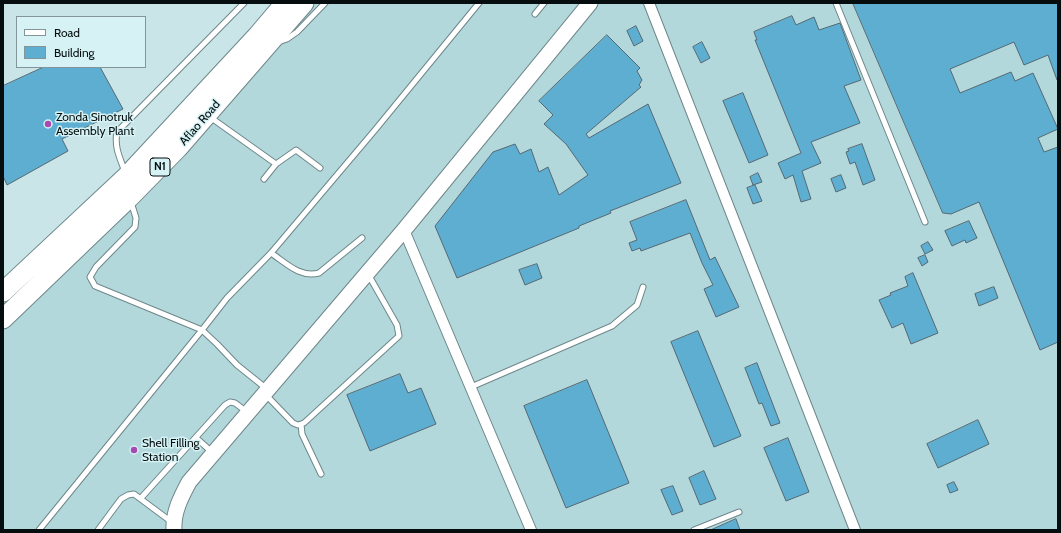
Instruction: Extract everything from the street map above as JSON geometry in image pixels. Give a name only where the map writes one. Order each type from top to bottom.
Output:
[{"type":"highway","name":"Aflao Road","points":[[3,292],[126,177],[258,35],[285,3]]},
{"type":"highway","name":"Aflao Road","points":[[3,319],[129,198],[178,148],[304,3]]},
{"type":"street","points":[[174,527],[178,504],[189,482],[212,453],[368,273],[590,3]]},
{"type":"street","points":[[649,3],[856,530]]},
{"type":"street","points":[[404,230],[531,530]]},
{"type":"lane","points":[[126,177],[116,148],[117,132],[244,3]]},
{"type":"lane","points":[[269,44],[287,39],[307,22],[325,3]]},
{"type":"lane","points":[[39,530],[227,298],[271,253],[380,124],[479,3]]},
{"type":"lane","points":[[534,14],[544,3]]},
{"type":"lane","points":[[837,3],[925,222]]},
{"type":"lane","points":[[207,115],[276,164]]},
{"type":"lane","points":[[264,179],[276,164],[296,150],[320,168]]},
{"type":"lane","points":[[129,198],[136,218],[135,227],[96,266],[90,277],[95,286],[202,330],[266,392],[293,422],[298,425],[304,423],[399,336],[397,326],[368,273]]},
{"type":"lane","points":[[271,253],[302,274],[312,275],[319,273],[362,238]]},
{"type":"lane","points":[[471,387],[612,326],[637,305],[643,287]]},
{"type":"lane","points":[[141,498],[225,405],[230,402],[234,403],[248,412]]},
{"type":"lane","points":[[301,424],[302,434],[322,474]]},
{"type":"lane","points":[[196,438],[212,453]]},
{"type":"lane","points":[[98,530],[121,498],[134,494],[141,498],[174,527]]},
{"type":"lane","points":[[694,530],[739,512]]},
{"type":"shaded area","points":[[315,3],[1058,3],[1058,530],[3,530],[3,330],[39,295],[267,59]]},
{"type":"building","points":[[853,3],[1058,3],[1057,80],[1048,55],[1024,65],[1014,42],[950,69],[960,93],[1011,72],[1015,81],[1033,73],[1058,129],[1038,138],[1044,152],[1058,147],[1058,342],[1040,350],[979,202],[951,214],[943,213]]},
{"type":"building","points":[[792,16],[796,25],[814,17],[819,30],[840,23],[861,80],[844,86],[860,123],[811,142],[821,163],[802,171],[811,199],[801,202],[793,175],[785,179],[778,163],[801,153],[755,40],[757,40],[754,32]]},
{"type":"building","points":[[636,26],[643,41],[634,46],[627,31]]},
{"type":"building","points":[[607,35],[640,68],[637,71],[642,80],[639,85],[641,87],[586,134],[589,138],[648,104],[681,183],[610,211],[611,213],[579,226],[579,228],[457,278],[435,226],[493,152],[515,144],[520,154],[531,149],[539,172],[548,167],[559,195],[588,175],[566,144],[544,124],[553,115],[539,101]]},
{"type":"building","points":[[702,42],[710,58],[701,63],[693,47]]},
{"type":"building","name":"Zonda Sinotruk Assembly Plant","points":[[42,68],[101,68],[123,109],[62,139],[68,151],[7,185],[3,176],[3,86]]},
{"type":"building","points":[[743,93],[768,155],[749,163],[723,101]]},
{"type":"building","points":[[862,144],[875,180],[863,185],[855,162],[850,164],[846,152],[849,151],[848,149]]},
{"type":"building","points":[[758,173],[762,182],[753,185],[750,177]]},
{"type":"building","points":[[841,175],[846,188],[836,192],[831,179]]},
{"type":"building","points":[[755,185],[762,201],[753,204],[747,188]]},
{"type":"building","points":[[686,200],[710,260],[715,257],[739,307],[716,317],[704,289],[713,285],[690,233],[641,251],[640,248],[632,251],[629,243],[637,240],[630,222]]},
{"type":"building","points":[[969,221],[977,238],[966,243],[965,240],[952,246],[945,231]]},
{"type":"building","points":[[928,242],[933,250],[925,254],[921,246]]},
{"type":"building","points":[[925,255],[928,262],[922,266],[918,258]]},
{"type":"building","points":[[537,264],[542,278],[525,285],[519,270]]},
{"type":"building","points":[[913,273],[938,333],[911,344],[903,323],[892,328],[879,300],[891,295],[890,293],[908,286],[905,277]]},
{"type":"building","points":[[994,287],[998,298],[979,306],[975,294]]},
{"type":"building","points":[[698,331],[741,436],[714,447],[671,342]]},
{"type":"building","points":[[757,363],[780,423],[771,426],[762,403],[759,404],[745,368]]},
{"type":"building","points":[[400,374],[408,393],[421,388],[436,424],[370,451],[347,395]]},
{"type":"building","points":[[587,380],[629,483],[566,508],[524,406]]},
{"type":"building","points":[[978,420],[989,444],[938,468],[927,444]]},
{"type":"building","points":[[788,438],[809,492],[786,501],[764,448]]},
{"type":"building","points":[[704,471],[716,499],[700,505],[689,478]]},
{"type":"building","points":[[954,482],[958,490],[950,493],[947,485]]},
{"type":"building","points":[[673,486],[683,511],[672,515],[661,490]]},
{"type":"building","points":[[736,519],[740,530],[711,530]]},
{"type":"place","name":"Zonda Sinotruk Assembly Plant","points":[[48,124]]},
{"type":"place","name":"Shell Filling Station","points":[[134,450]]}]
